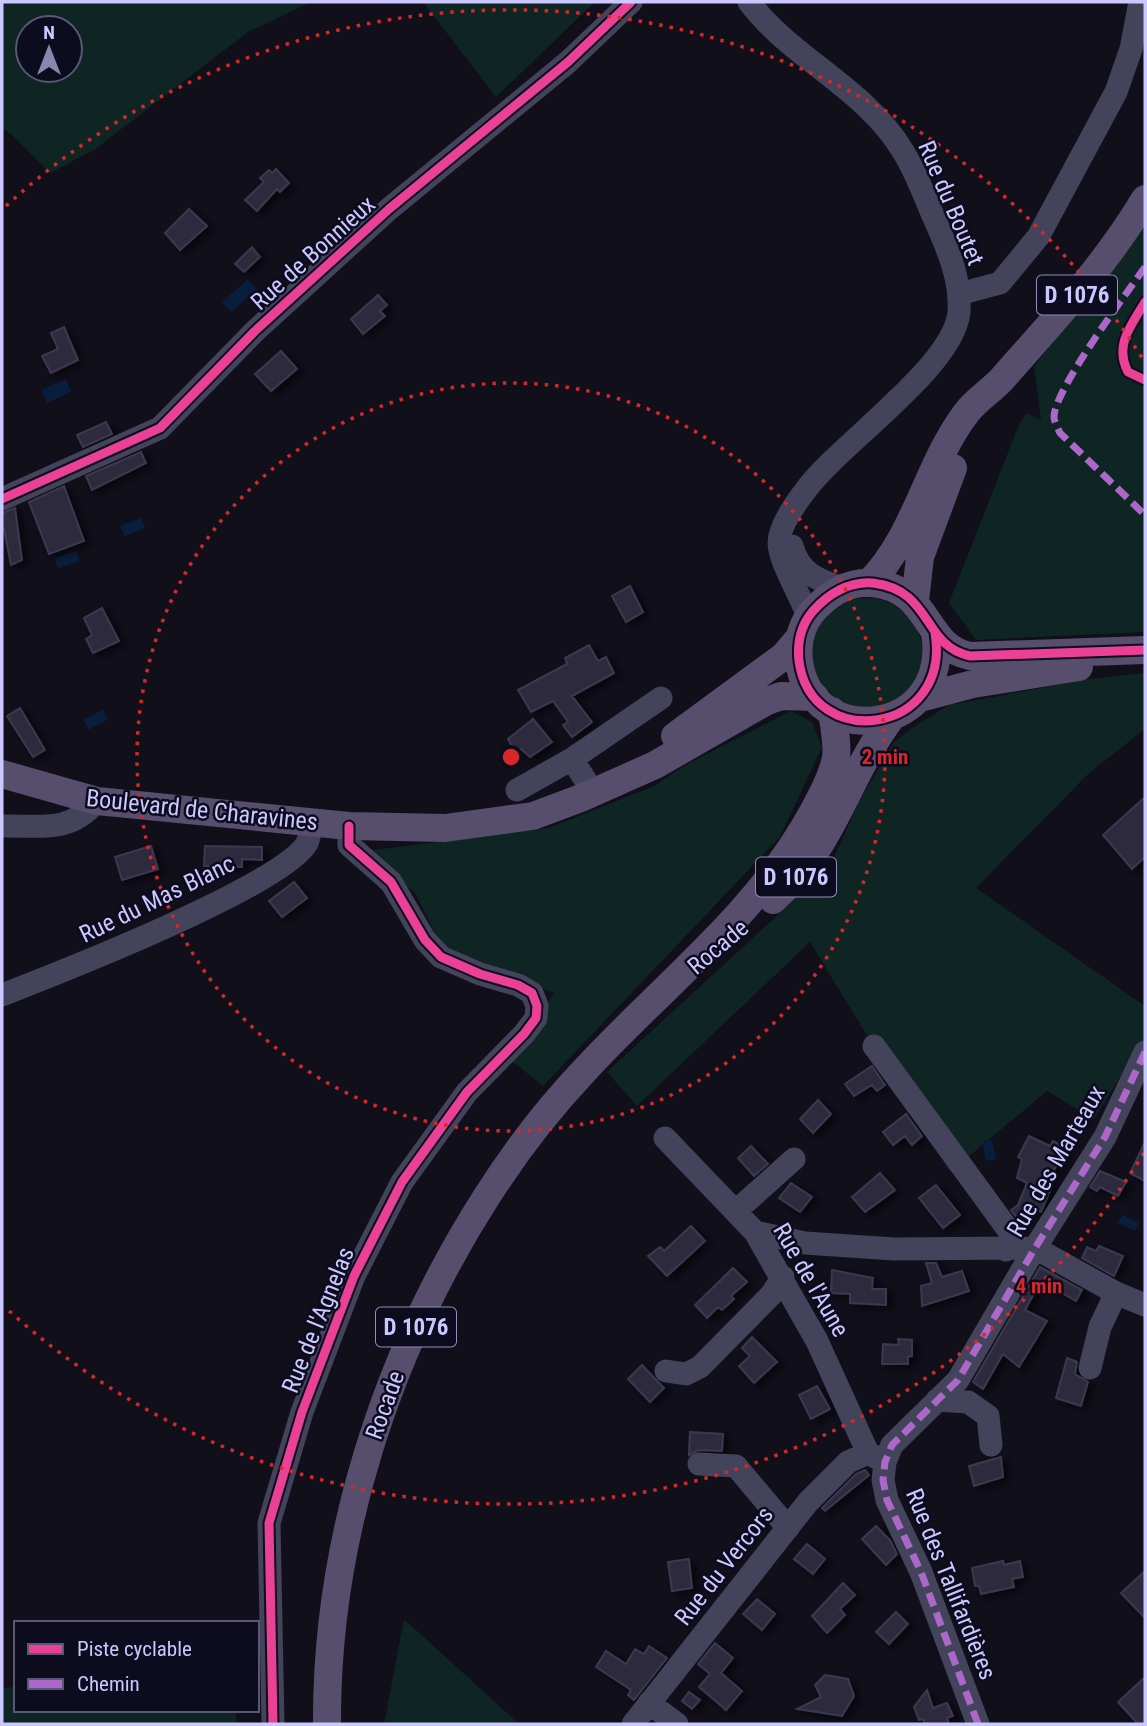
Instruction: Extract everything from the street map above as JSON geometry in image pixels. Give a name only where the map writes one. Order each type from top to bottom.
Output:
[{"type":"main road","name":"D 1076","points":[[856,585],[893,552],[952,435],[968,410],[999,383],[1098,269],[1145,200]]},
{"type":"main road","name":"D 1076","points":[[915,601],[920,557],[941,500],[964,441],[999,383]]},
{"type":"main road","points":[[856,585],[901,592],[915,601],[927,616],[935,633],[949,648],[970,656],[1145,650]]},
{"type":"main road","name":"Boulevard de Charavines","points":[[601,788],[784,656],[823,599],[856,585]]},
{"type":"main road","points":[[804,627],[800,669],[823,704]]},
{"type":"main road","points":[[920,698],[936,667],[935,633]]},
{"type":"main road","points":[[891,718],[920,698],[973,684],[1145,657]]},
{"type":"main road","name":"Boulevard de Charavines","points":[[2,774],[97,802],[349,826],[445,828],[533,816],[655,765],[767,701],[781,696],[823,704],[850,719],[871,722],[891,718]]},
{"type":"main road","name":"Rocade","points":[[327,1724],[330,1653],[347,1539],[370,1446],[411,1338],[462,1237],[516,1155],[583,1071],[754,899],[780,867],[823,793],[835,758],[823,704]]},
{"type":"main road","name":"Rocade","points":[[656,999],[739,931],[801,872],[830,831],[874,742],[891,718]]},
{"type":"street","name":"Rue de Bonnieux","points":[[5,490],[160,428],[256,331],[379,218],[568,62],[631,2]]},
{"type":"street","name":"Rue du Boutet","points":[[749,2],[767,24],[857,97],[892,134],[905,154],[946,244],[956,274],[959,294],[959,314],[954,331],[936,357],[813,480],[781,532],[779,542],[804,627]]},
{"type":"street","points":[[959,294],[1000,283],[1038,237],[1116,92],[1131,49],[1140,2]]},
{"type":"street","points":[[793,510],[790,542],[794,555],[813,577],[856,585]]},
{"type":"street","points":[[517,790],[572,759],[661,698]]},
{"type":"street","points":[[572,759],[601,788]]},
{"type":"street","points":[[2,826],[69,825],[86,815],[97,802]]},
{"type":"street","name":"Rue du Mas Blanc","points":[[2,995],[104,955],[277,869],[306,844],[312,822]]},
{"type":"street","name":"Rue de l'Agnelas","points":[[274,1724],[269,1522],[302,1412],[354,1276],[402,1182],[467,1092],[524,1034],[536,1018],[537,1006],[532,993],[518,985],[441,957],[425,940],[391,882],[349,845],[349,826]]},
{"type":"street","points":[[874,1046],[1012,1235],[1006,1250]]},
{"type":"street","name":"Rue des Marteaux","points":[[877,1457],[958,1380],[1035,1248],[1105,1137],[1145,1052]]},
{"type":"street","name":"Rue de l'Aune","points":[[666,1138],[755,1232],[783,1277],[877,1457]]},
{"type":"street","points":[[737,1210],[794,1159]]},
{"type":"street","points":[[755,1232],[805,1243],[1006,1250],[1035,1248],[1116,1293],[1145,1305]]},
{"type":"street","points":[[666,1371],[686,1374],[700,1367],[771,1295],[783,1277]]},
{"type":"street","points":[[1090,1368],[1100,1327],[1116,1293]]},
{"type":"street","points":[[937,1400],[968,1402],[988,1416],[991,1445]]},
{"type":"street","name":"Rue du Vercors","points":[[645,1716],[808,1502],[848,1462],[877,1457]]},
{"type":"street","name":"Rue des Tallifardières","points":[[877,1457],[887,1500],[921,1572],[978,1724]]},
{"type":"street","points":[[699,1464],[736,1466],[788,1528]]},
{"type":"street","points":[[645,1716],[677,1724]]},
{"type":"green space","points":[[2,2],[311,2],[248,32],[94,150],[50,173],[2,128]]},
{"type":"green space","points":[[423,2],[595,2],[496,97]]},
{"type":"green space","points":[[1145,218],[1145,632],[976,640],[949,603],[1018,427],[1026,413],[1041,420],[1034,367]]},
{"type":"green space","points":[[867,598],[889,602],[907,614],[919,632],[923,654],[919,676],[907,694],[889,706],[867,710],[845,706],[827,694],[815,676],[811,654],[815,632],[827,614],[845,602]]},
{"type":"green space","points":[[1145,673],[1145,729],[1090,772],[976,888],[1145,1006],[1145,1038],[1094,1119],[1047,1091],[950,1172],[810,942],[637,1106],[607,1072],[829,868],[859,802],[893,743],[912,728],[949,705],[1089,679]]},
{"type":"green space","points":[[791,711],[812,722],[822,747],[780,837],[543,1086],[508,1058],[554,993],[480,964],[440,943],[415,893],[366,851],[549,828],[654,786],[687,764]]},
{"type":"green space","points":[[404,1619],[519,1724],[384,1724]]},
{"type":"green space","points":[[14,1687],[14,1712],[235,1712],[237,1724],[2,1724],[2,1688]]},
{"type":"water","points":[[248,279],[257,289],[231,312],[222,302]]},
{"type":"water","points":[[66,379],[71,392],[47,403],[41,390]]},
{"type":"water","points":[[141,518],[145,528],[125,536],[120,526]]},
{"type":"water","points":[[76,551],[80,561],[58,568],[54,558]]},
{"type":"water","points":[[103,709],[108,719],[89,730],[83,720]]},
{"type":"water","points":[[992,1140],[996,1159],[986,1161],[982,1141]]},
{"type":"water","points":[[1123,1215],[1139,1223],[1135,1231],[1117,1222]]},
{"type":"building","points":[[276,169],[289,183],[280,192],[277,189],[257,211],[245,200],[264,182],[260,178],[269,170],[272,173]]},
{"type":"building","points":[[189,209],[207,226],[180,250],[165,233]]},
{"type":"building","points":[[252,247],[260,257],[244,272],[235,264]]},
{"type":"building","points":[[378,295],[387,305],[380,311],[385,316],[363,334],[351,319]]},
{"type":"building","points":[[64,327],[78,360],[51,373],[42,356],[58,349],[51,333]]},
{"type":"building","points":[[281,351],[297,369],[271,391],[255,374]]},
{"type":"building","points":[[106,422],[112,434],[83,447],[77,435]]},
{"type":"building","points":[[141,452],[146,463],[92,490],[86,476]]},
{"type":"building","points":[[64,486],[84,541],[49,554],[29,502]]},
{"type":"building","points":[[15,508],[22,560],[11,565],[4,529],[2,530],[2,513]]},
{"type":"building","points":[[630,586],[643,612],[626,622],[612,596]]},
{"type":"building","points":[[102,608],[119,641],[93,653],[86,639],[92,635],[84,618]]},
{"type":"building","points":[[589,645],[598,661],[606,657],[614,673],[572,696],[592,722],[572,737],[563,725],[568,722],[553,701],[531,712],[518,690],[567,664],[565,658]]},
{"type":"building","points":[[20,708],[45,750],[33,757],[7,716]]},
{"type":"building","points":[[533,719],[552,742],[530,757],[521,749],[515,752],[508,739]]},
{"type":"building","points":[[1145,797],[1145,857],[1132,869],[1103,835]]},
{"type":"building","points":[[151,846],[158,869],[122,880],[115,857]]},
{"type":"building","points":[[205,846],[262,847],[262,860],[242,859],[242,867],[204,866]]},
{"type":"building","points":[[294,882],[307,898],[282,917],[269,901]]},
{"type":"building","points":[[872,1066],[885,1085],[877,1091],[872,1085],[854,1096],[845,1084]]},
{"type":"building","points":[[818,1100],[831,1114],[813,1133],[800,1119]]},
{"type":"building","points":[[906,1114],[922,1136],[912,1145],[905,1136],[893,1145],[883,1132]]},
{"type":"building","points":[[1029,1136],[1050,1146],[1053,1141],[1066,1148],[1047,1183],[1052,1186],[1041,1212],[1035,1209],[1019,1221],[1011,1210],[1018,1205],[1027,1183],[1017,1178],[1022,1159],[1018,1157]]},
{"type":"building","points":[[1145,1142],[1145,1181],[1130,1173]]},
{"type":"building","points":[[751,1146],[768,1164],[754,1176],[738,1158]]},
{"type":"building","points":[[1100,1171],[1126,1182],[1118,1196],[1100,1187],[1097,1191],[1090,1187]]},
{"type":"building","points":[[880,1173],[895,1190],[865,1212],[852,1197]]},
{"type":"building","points":[[791,1183],[812,1197],[800,1212],[779,1198]]},
{"type":"building","points":[[936,1185],[960,1215],[943,1228],[919,1198]]},
{"type":"building","points":[[691,1226],[705,1241],[667,1276],[648,1256],[660,1247],[664,1251]]},
{"type":"building","points":[[1099,1246],[1123,1256],[1114,1276],[1082,1258],[1087,1247],[1096,1251]]},
{"type":"building","points":[[926,1263],[936,1263],[942,1277],[962,1271],[969,1291],[922,1306],[921,1286],[932,1283]]},
{"type":"building","points":[[1040,1267],[1082,1290],[1076,1301],[1041,1281],[1025,1310],[1047,1321],[1019,1367],[1003,1354],[983,1389],[973,1382]]},
{"type":"building","points":[[733,1268],[747,1282],[731,1296],[734,1299],[722,1310],[718,1307],[707,1318],[695,1305]]},
{"type":"building","points":[[832,1270],[873,1278],[872,1289],[886,1289],[886,1305],[850,1303],[850,1294],[831,1293]]},
{"type":"building","points":[[752,1337],[777,1362],[754,1383],[739,1366],[750,1356],[742,1348]]},
{"type":"building","points":[[898,1339],[912,1340],[912,1356],[908,1357],[908,1364],[882,1364],[883,1344],[899,1345]]},
{"type":"building","points":[[1067,1358],[1077,1362],[1075,1374],[1088,1382],[1081,1406],[1056,1398]]},
{"type":"building","points":[[642,1365],[664,1388],[650,1402],[628,1379]]},
{"type":"building","points":[[817,1386],[830,1409],[811,1419],[799,1395]]},
{"type":"building","points":[[690,1432],[723,1434],[722,1451],[699,1450],[689,1455]]},
{"type":"building","points":[[1001,1457],[1003,1477],[974,1486],[969,1466]]},
{"type":"building","points":[[865,1470],[869,1475],[825,1511],[822,1508],[856,1474]]},
{"type":"building","points":[[876,1526],[890,1540],[897,1554],[886,1565],[862,1539]]},
{"type":"building","points":[[807,1544],[825,1559],[813,1574],[794,1559]]},
{"type":"building","points":[[689,1559],[692,1588],[672,1591],[668,1562]]},
{"type":"building","points":[[1003,1561],[1004,1565],[1020,1561],[1023,1577],[1012,1579],[1014,1587],[981,1594],[979,1586],[975,1586],[972,1568]]},
{"type":"building","points":[[1145,1571],[1145,1618],[1121,1593]]},
{"type":"building","points":[[843,1583],[855,1595],[840,1609],[845,1615],[827,1633],[812,1616]]},
{"type":"building","points":[[757,1599],[775,1614],[762,1630],[743,1614]]},
{"type":"building","points":[[896,1612],[908,1624],[889,1644],[876,1632]]},
{"type":"building","points":[[715,1643],[733,1658],[721,1673],[742,1691],[726,1710],[699,1687],[710,1674],[698,1664]]},
{"type":"building","points":[[649,1646],[667,1658],[634,1700],[628,1695],[631,1690],[596,1667],[606,1651],[626,1664],[635,1649],[644,1654]]},
{"type":"building","points":[[825,1675],[848,1679],[854,1696],[842,1716],[797,1709],[821,1697],[815,1685]]},
{"type":"building","points":[[1145,1677],[1145,1724],[1138,1724],[1118,1702]]},
{"type":"building","points":[[927,1690],[933,1708],[947,1703],[953,1716],[947,1718],[949,1724],[925,1724],[923,1719],[919,1720],[914,1707]]},
{"type":"building","points":[[689,1692],[700,1700],[692,1709],[682,1701]]},
{"type":"marked path","points":[[1145,267],[1078,365],[1057,404],[1054,417],[1060,433],[1145,515]]},
{"type":"marked path","points":[[978,1724],[921,1572],[887,1500],[883,1480],[885,1462],[892,1445],[958,1380],[1035,1248],[1105,1137],[1145,1052]]},
{"type":"cycle path","points":[[2,499],[160,428],[255,331],[389,209],[568,62],[631,2]]},
{"type":"cycle path","points":[[1145,302],[1126,336],[1123,353],[1128,372],[1145,380]]},
{"type":"cycle path","points":[[935,633],[935,667],[923,693],[903,711],[878,720],[852,719],[828,710],[809,690],[799,661],[801,635],[805,622],[813,611],[825,599],[847,586],[864,583],[892,588],[907,596],[943,641],[970,656],[1145,650]]},
{"type":"cycle path","points":[[273,1724],[269,1523],[302,1412],[354,1276],[402,1182],[467,1092],[524,1034],[536,1018],[537,1006],[532,993],[518,985],[480,974],[441,957],[425,940],[391,882],[349,845],[349,826]]}]
